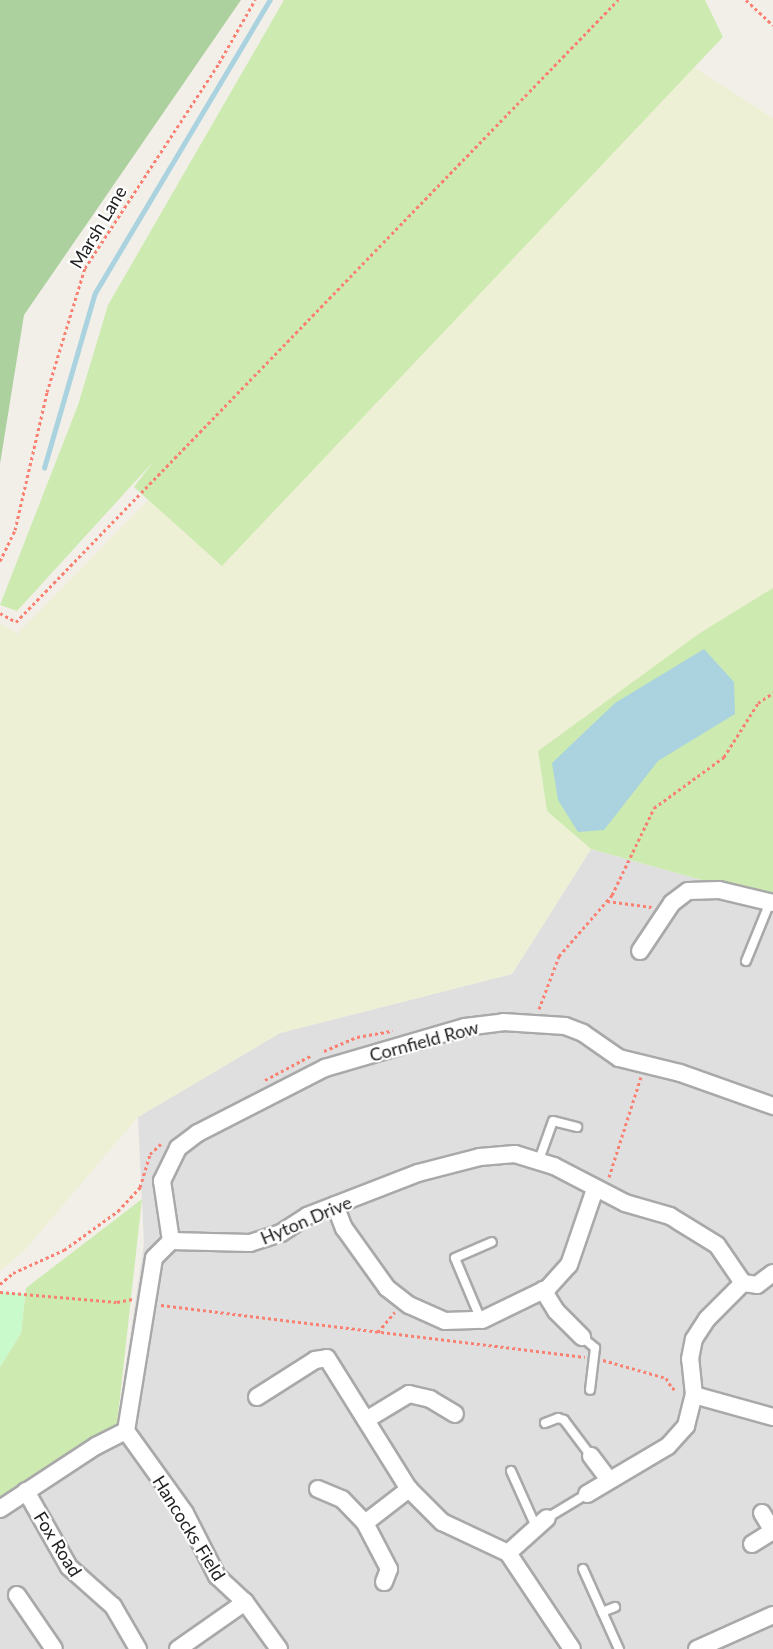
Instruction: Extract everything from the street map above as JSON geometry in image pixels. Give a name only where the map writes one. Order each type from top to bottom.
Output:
[{"type":"street","points":[[640,951],[672,903],[688,891],[702,888],[771,903]]},
{"type":"street","name":"Cornfield Row","points":[[171,1240],[162,1181],[178,1148],[198,1133],[325,1068],[465,1027],[503,1022],[566,1026],[584,1034],[619,1058],[645,1064],[773,1106]]},
{"type":"street","name":"Hyton Drive","points":[[171,1240],[250,1243],[281,1233],[307,1216],[455,1162],[515,1154],[539,1160],[625,1203],[670,1216],[717,1245],[743,1283]]},
{"type":"street","points":[[335,1205],[362,1256],[387,1288],[404,1302],[445,1321],[482,1320],[543,1290],[569,1265],[599,1191]]},
{"type":"street","points":[[0,1509],[126,1431],[149,1302],[154,1258],[171,1240]]},
{"type":"street","points":[[587,1494],[668,1446],[686,1426],[694,1395],[690,1359],[694,1339],[707,1319],[743,1283],[757,1285],[773,1273]]},
{"type":"street","points":[[543,1290],[556,1311],[582,1338]]},
{"type":"street","points":[[257,1397],[315,1360],[327,1358],[410,1489],[442,1522],[508,1553],[572,1649]]},
{"type":"street","points":[[366,1420],[409,1394],[430,1399],[455,1414]]},
{"type":"street","points":[[694,1395],[773,1417]]},
{"type":"street","name":"Hancocks Field","points":[[126,1431],[185,1513],[217,1576],[244,1602],[279,1649]]},
{"type":"street","points":[[591,1456],[609,1480]]},
{"type":"street","points":[[318,1489],[342,1499],[365,1523],[389,1569],[384,1582]]},
{"type":"street","points":[[365,1523],[410,1489]]},
{"type":"street","name":"Fox Road","points":[[26,1491],[69,1567],[113,1606],[138,1649]]},
{"type":"street","points":[[752,1544],[773,1531],[762,1513]]},
{"type":"street","points":[[508,1553],[542,1523]]},
{"type":"street","points":[[17,1595],[54,1649]]},
{"type":"street","points":[[178,1649],[244,1602]]},
{"type":"street","points":[[697,1649],[773,1615]]},
{"type":"lane","points":[[746,961],[771,903]]},
{"type":"lane","points":[[539,1160],[553,1120],[577,1127]]},
{"type":"lane","points":[[482,1320],[455,1258],[492,1242]]},
{"type":"lane","points":[[582,1338],[595,1348],[590,1390]]},
{"type":"lane","points":[[545,1423],[558,1418],[564,1420],[591,1456]]},
{"type":"lane","points":[[511,1471],[542,1523],[587,1494]]},
{"type":"lane","points":[[584,1569],[619,1649]]},
{"type":"lane","points":[[602,1612],[615,1607]]},
{"type":"path","name":"Marsh Lane","points":[[0,561],[15,530],[47,392],[85,268],[219,63],[255,0]]},
{"type":"path","points":[[0,613],[16,622],[618,0]]},
{"type":"path","points":[[746,0],[773,25]]},
{"type":"path","points":[[531,1012],[542,1008],[559,956],[607,901],[654,808],[724,757],[758,704],[773,693]]},
{"type":"path","points":[[607,901],[645,908],[672,903]]},
{"type":"path","points":[[599,1191],[645,1064]]},
{"type":"path","points":[[0,1292],[149,1302],[378,1333],[594,1358],[666,1378],[672,1388],[694,1395]]},
{"type":"path","points":[[378,1333],[404,1302]]},
{"type":"shaded area","points":[[591,849],[773,900],[773,1649],[0,1649],[0,1519],[117,1424],[144,1244],[138,1117],[280,1033],[512,974]]},
{"type":"green space","points":[[0,0],[241,0],[24,315],[0,464]]},
{"type":"green space","points":[[284,0],[705,0],[723,37],[222,566],[134,487],[153,462],[17,611],[0,605],[78,405],[108,305]]},
{"type":"green space","points":[[694,67],[773,118],[773,588],[700,634],[538,751],[547,811],[591,849],[512,974],[280,1033],[138,1117],[24,1251],[0,1271],[0,623],[17,634],[149,499],[222,565]]},
{"type":"green space","points":[[773,588],[773,900],[591,849],[547,811],[538,751],[700,633]]},
{"type":"green space","points":[[142,1199],[117,1424],[0,1509],[0,1367],[21,1333],[26,1288]]},
{"type":"green space","points":[[0,1292],[25,1294],[21,1333],[0,1367]]},
{"type":"water","points":[[704,649],[734,682],[735,714],[658,761],[604,830],[578,832],[558,800],[552,763],[615,703]]},
{"type":"waterway","points":[[44,468],[95,293],[270,0]]}]
